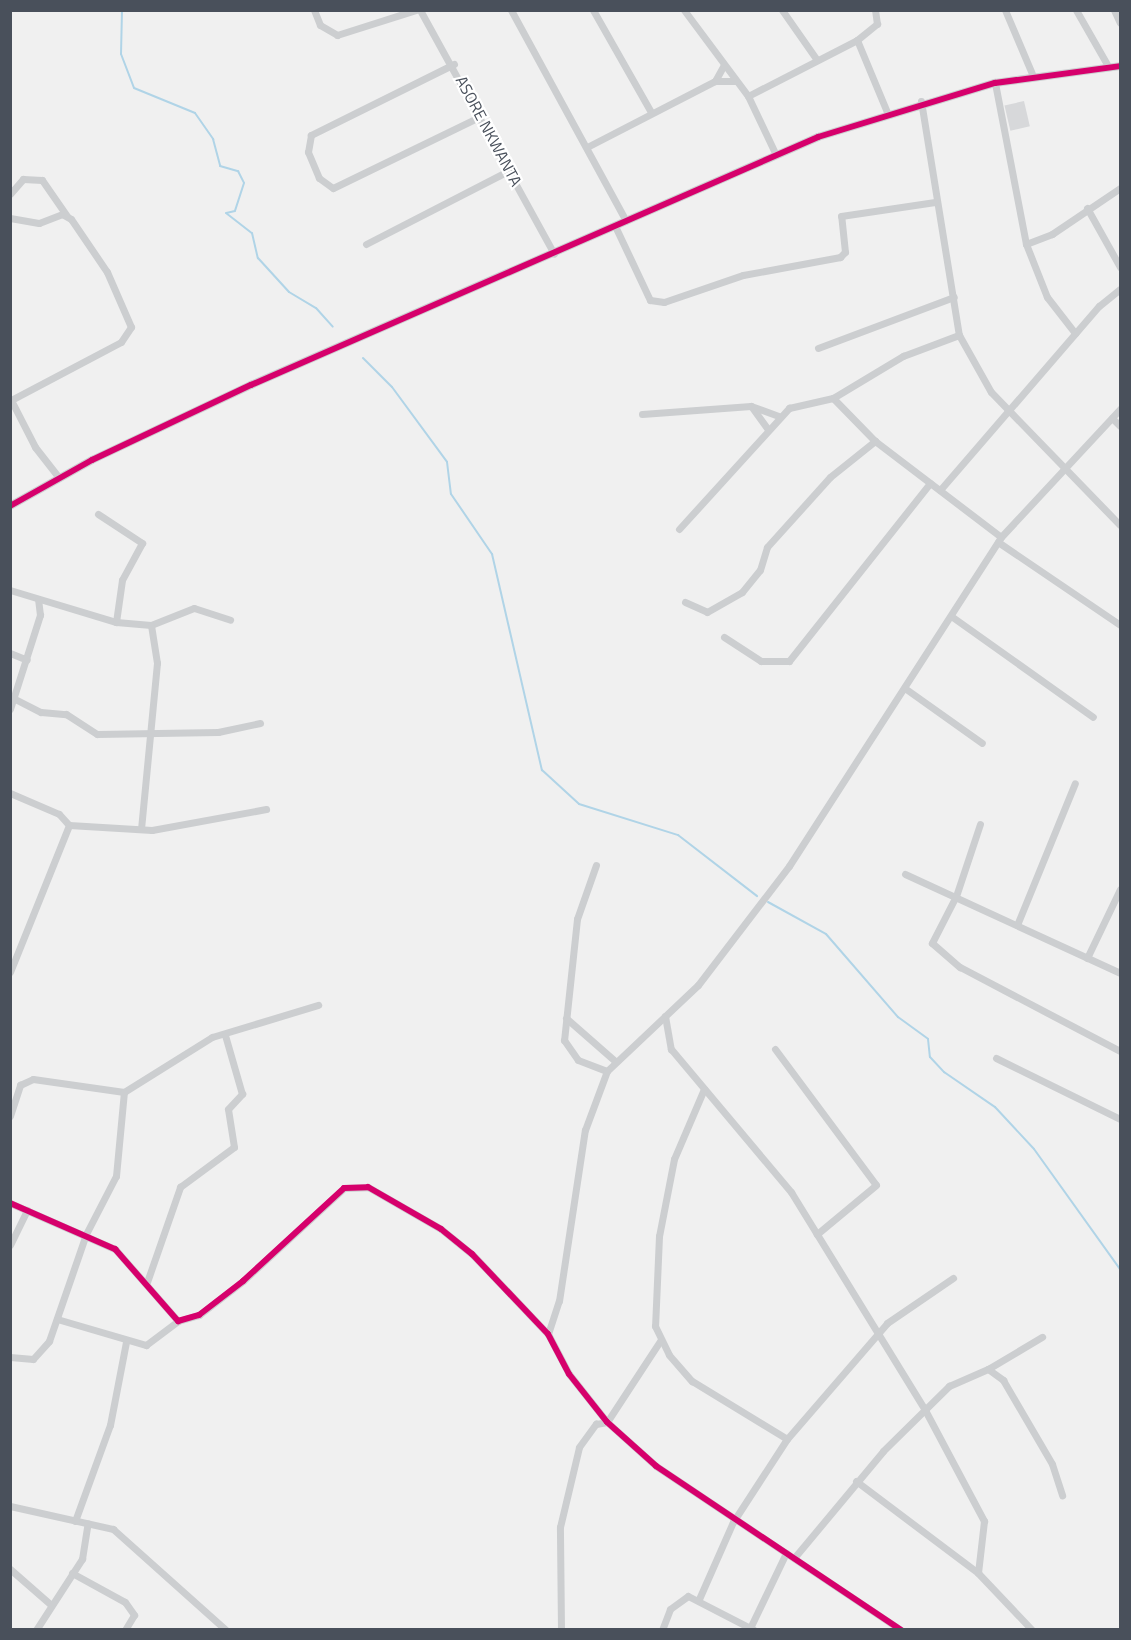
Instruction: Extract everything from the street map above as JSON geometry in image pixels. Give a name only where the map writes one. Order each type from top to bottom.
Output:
[{"type":"street","points":[[314,10],[320,26],[337,35],[418,10]]},
{"type":"street","name":"ASORE NKWANTA","points":[[418,10],[454,64],[554,254]]},
{"type":"street","points":[[511,10],[589,146],[626,221]]},
{"type":"street","points":[[593,10],[651,112]]},
{"type":"street","points":[[684,10],[748,96],[776,155]]},
{"type":"street","points":[[782,10],[816,60]]},
{"type":"street","points":[[748,96],[857,40],[877,24],[875,10]]},
{"type":"street","points":[[1005,10],[1033,76]]},
{"type":"street","points":[[1076,10],[1108,66]]},
{"type":"street","points":[[1114,10],[1120,23]]},
{"type":"street","points":[[857,40],[887,112]]},
{"type":"street","points":[[454,64],[311,135],[308,152],[319,178],[333,188],[481,116]]},
{"type":"street","points":[[715,81],[724,65]]},
{"type":"street","points":[[12,503],[251,385],[776,155],[921,101],[1033,76],[1120,66]]},
{"type":"street","points":[[589,146],[715,81],[736,81]]},
{"type":"street","points":[[995,83],[1026,244],[1047,297],[1075,333]]},
{"type":"street","points":[[921,101],[935,202],[954,297],[958,335],[980,376],[1008,411],[1060,468],[1120,525]]},
{"type":"street","points":[[366,244],[510,170]]},
{"type":"street","points":[[10,194],[23,179],[42,180],[107,272],[131,327],[121,342],[11,400],[34,447],[59,478]]},
{"type":"street","points":[[1026,244],[1052,234],[1087,208],[1120,188]]},
{"type":"street","points":[[615,226],[650,300],[664,302],[743,275],[840,257],[845,252],[841,216],[935,202]]},
{"type":"street","points":[[1087,208],[1120,267]]},
{"type":"street","points":[[10,218],[39,223],[67,216]]},
{"type":"street","points":[[940,490],[1075,333],[1120,289]]},
{"type":"street","points":[[818,348],[954,297]]},
{"type":"street","points":[[679,529],[767,428],[796,404],[833,398],[903,356],[958,335]]},
{"type":"street","points":[[843,393],[844,407]]},
{"type":"street","points":[[833,398],[875,441],[940,490],[999,539],[1120,625]]},
{"type":"street","points":[[642,414],[751,406],[779,416]]},
{"type":"street","points":[[751,406],[767,428]]},
{"type":"street","points":[[548,1334],[559,1301],[585,1130],[607,1071],[698,985],[789,866],[906,689],[999,539],[1060,468],[1120,409]]},
{"type":"street","points":[[1112,418],[1120,426]]},
{"type":"street","points":[[685,602],[707,612],[742,592],[760,570],[767,547],[830,477],[875,441]]},
{"type":"street","points":[[724,637],[761,661],[789,661],[930,483]]},
{"type":"street","points":[[98,514],[142,543],[122,580],[116,622]]},
{"type":"street","points":[[10,590],[116,622],[151,625],[194,608],[230,620]]},
{"type":"street","points":[[10,709],[40,615],[38,599]]},
{"type":"street","points":[[951,616],[1093,717]]},
{"type":"street","points":[[141,830],[153,736],[158,663],[151,625]]},
{"type":"street","points":[[10,653],[27,660]]},
{"type":"street","points":[[906,689],[982,743]]},
{"type":"street","points":[[14,698],[41,712],[66,714],[96,734],[153,736],[260,723]]},
{"type":"street","points":[[1017,925],[1075,783]]},
{"type":"street","points":[[10,793],[59,814],[69,825],[141,830],[266,808]]},
{"type":"street","points":[[980,824],[956,896],[933,940],[936,948],[960,967],[1120,1051]]},
{"type":"street","points":[[10,972],[69,825]]},
{"type":"street","points":[[596,865],[577,920],[567,1018],[567,1050],[607,1071]]},
{"type":"street","points":[[905,874],[1120,973]]},
{"type":"street","points":[[1087,958],[1120,889]]},
{"type":"street","points":[[10,1116],[20,1085],[33,1079],[124,1092],[187,1049],[318,1005]]},
{"type":"street","points":[[665,1016],[671,1049],[790,1192],[925,1410],[984,1521],[978,1573]]},
{"type":"street","points":[[567,1018],[615,1061]]},
{"type":"street","points":[[147,1282],[180,1187],[234,1147],[228,1109],[242,1094],[225,1035]]},
{"type":"street","points":[[776,1049],[876,1185],[817,1234]]},
{"type":"street","points":[[996,1058],[1120,1119]]},
{"type":"street","points":[[704,1089],[678,1144],[659,1236],[654,1300],[660,1341],[692,1381],[787,1439]]},
{"type":"street","points":[[10,1357],[33,1359],[50,1341],[86,1234],[108,1197],[121,1157],[124,1092]]},
{"type":"street","points":[[57,1319],[126,1342],[146,1345],[178,1321],[226,1295],[329,1199],[353,1185],[386,1197],[454,1238],[548,1334],[569,1374],[607,1422],[684,1489],[733,1522],[794,1558],[899,1629]]},
{"type":"street","points":[[10,1203],[86,1234],[115,1249],[147,1282],[178,1321]]},
{"type":"street","points":[[10,1245],[27,1210]]},
{"type":"street","points":[[699,1599],[733,1522],[787,1439],[878,1332],[953,1278]]},
{"type":"street","points":[[794,1558],[856,1481],[949,1386],[988,1369],[1042,1337]]},
{"type":"street","points":[[561,1629],[565,1492],[584,1439],[596,1424],[607,1422],[660,1341]]},
{"type":"street","points":[[75,1521],[110,1425],[126,1342]]},
{"type":"street","points":[[988,1369],[1003,1380],[1052,1464],[1062,1495]]},
{"type":"street","points":[[856,1481],[978,1573],[1032,1629]]},
{"type":"street","points":[[10,1506],[112,1529],[226,1629]]},
{"type":"street","points":[[36,1629],[87,1545],[88,1523]]},
{"type":"street","points":[[662,1629],[674,1604],[688,1596],[699,1599],[753,1628],[786,1553]]},
{"type":"street","points":[[10,1569],[50,1604]]},
{"type":"street","points":[[72,1573],[125,1602],[134,1615],[125,1629]]},
{"type":"building","points":[[1024,101],[1030,126],[1010,131],[1005,105]]},
{"type":"waterway","points":[[122,10],[121,54],[134,88],[195,113],[213,139],[220,166],[238,171],[244,183],[235,211],[226,213],[252,233],[258,258],[289,292],[316,308],[333,327]]},
{"type":"waterway","points":[[363,358],[392,387],[447,462],[451,494],[492,554],[542,770],[579,804],[678,835],[757,896]]},
{"type":"waterway","points":[[768,902],[826,934],[898,1017],[928,1039],[930,1057],[944,1072],[995,1107],[1034,1149],[1120,1269]]},
{"type":"cycle path","points":[[10,506],[92,460],[251,385],[818,137],[995,83],[1120,66]]},
{"type":"cycle path","points":[[10,1203],[115,1249],[178,1321],[199,1315],[243,1281],[344,1188],[368,1187],[441,1229],[472,1254],[548,1334],[569,1374],[607,1422],[656,1466],[901,1630]]}]
